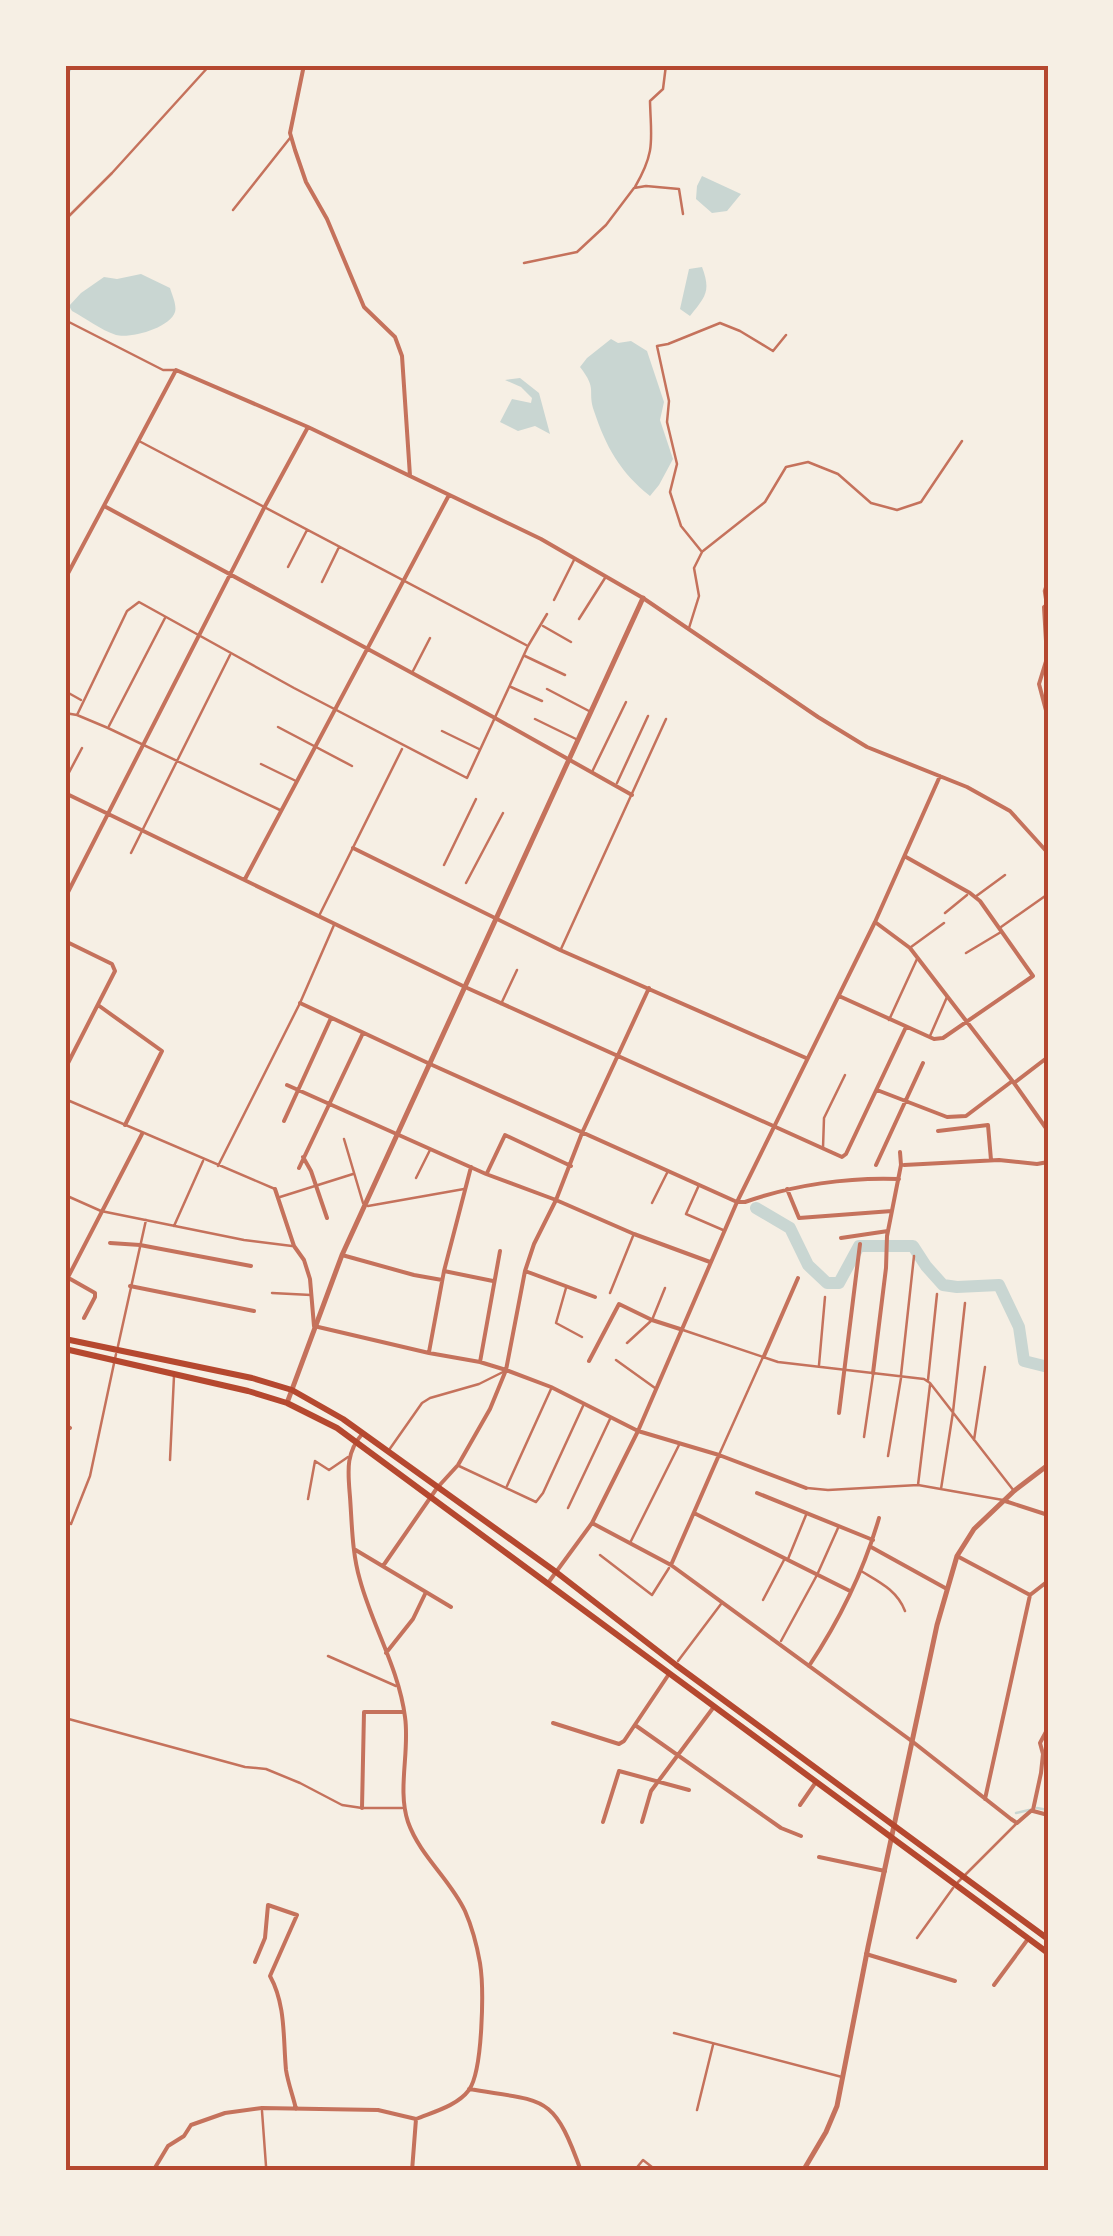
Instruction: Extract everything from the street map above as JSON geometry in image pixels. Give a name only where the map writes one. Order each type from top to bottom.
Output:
[{"type":"main road","points":[[65,1339],[252,1378],[292,1390],[343,1419],[556,1572],[1048,1939]]},
{"type":"main road","points":[[65,1349],[248,1391],[287,1403],[337,1428],[1048,1953]]},
{"type":"street","points":[[304,65],[291,136],[306,182],[327,219],[364,306],[399,346],[410,476]]},
{"type":"street","points":[[65,580],[176,370],[308,427],[541,539],[643,598],[867,747],[967,787],[1010,811],[1048,853]]},
{"type":"street","points":[[65,898],[308,427]]},
{"type":"street","points":[[244,881],[449,495]]},
{"type":"street","points":[[104,506],[632,795]]},
{"type":"street","points":[[287,1403],[342,1255],[643,598]]},
{"type":"street","points":[[1047,605],[1047,658],[1040,684],[1048,718]]},
{"type":"street","points":[[548,1583],[592,1522],[638,1431],[724,1230],[875,922],[940,776]]},
{"type":"street","points":[[65,794],[465,987],[842,1157],[906,1028]]},
{"type":"street","points":[[352,848],[560,950],[806,1058]]},
{"type":"street","points":[[839,996],[906,1028],[943,1038],[1033,976],[973,895],[904,856]]},
{"type":"street","points":[[65,875],[74,880]]},
{"type":"street","points":[[875,922],[910,948],[1048,1131]]},
{"type":"street","points":[[65,941],[112,964],[115,972],[65,1070]]},
{"type":"street","points":[[384,1566],[437,1488],[458,1465],[490,1409],[506,1370],[534,1244],[649,988]]},
{"type":"street","points":[[300,1003],[737,1202],[787,1189],[899,1179]]},
{"type":"street","points":[[98,1005],[162,1051],[125,1125]]},
{"type":"street","points":[[284,1120],[330,1018]]},
{"type":"street","points":[[299,1168],[363,1033]]},
{"type":"street","points":[[877,1090],[936,1115],[966,1116],[1048,1056]]},
{"type":"street","points":[[876,1165],[923,1063]]},
{"type":"street","points":[[287,1085],[486,1174],[710,1262]]},
{"type":"street","points":[[938,1131],[988,1124],[990,1160]]},
{"type":"street","points":[[84,1318],[95,1293],[66,1279],[142,1134]]},
{"type":"street","points":[[486,1174],[504,1135],[571,1166]]},
{"type":"street","points":[[874,1373],[887,1234],[899,1179],[900,1152]]},
{"type":"street","points":[[303,1158],[328,1218]]},
{"type":"street","points":[[901,1165],[990,1160],[1048,1162]]},
{"type":"street","points":[[429,1353],[444,1271],[471,1167]]},
{"type":"street","points":[[275,1189],[310,1279],[314,1326]]},
{"type":"street","points":[[787,1189],[799,1218],[892,1211]]},
{"type":"street","points":[[841,1238],[887,1234]]},
{"type":"street","points":[[110,1243],[251,1266]]},
{"type":"street","points":[[839,1413],[860,1244]]},
{"type":"street","points":[[480,1362],[500,1251]]},
{"type":"street","points":[[342,1255],[442,1280]]},
{"type":"street","points":[[444,1271],[494,1281]]},
{"type":"street","points":[[525,1271],[595,1297]]},
{"type":"street","points":[[764,1356],[798,1278]]},
{"type":"street","points":[[130,1286],[254,1311]]},
{"type":"street","points":[[589,1361],[618,1304],[682,1329]]},
{"type":"street","points":[[314,1326],[506,1370],[552,1387],[638,1431],[719,1455],[806,1488]]},
{"type":"street","points":[[152,2171],[168,2146],[184,2136],[191,2125],[225,2113],[262,2108],[378,2110],[416,2119],[452,2103],[470,2089],[478,2064],[482,2024],[480,1962],[464,1910],[415,1841],[404,1808],[404,1712],[359,1579],[348,1458],[363,1433]]},
{"type":"street","points":[[670,1566],[719,1455]]},
{"type":"street","points":[[803,2171],[837,2106],[866,1954],[957,1556],[974,1529],[1048,1465]]},
{"type":"street","points":[[757,1493],[872,1543],[947,1589]]},
{"type":"street","points":[[1004,1500],[1048,1515]]},
{"type":"street","points":[[694,1513],[850,1592]]},
{"type":"street","points":[[810,1666],[850,1592],[879,1518]]},
{"type":"street","points":[[592,1522],[670,1566],[722,1602],[1017,1822],[1032,1810],[1045,1767],[1040,1743],[1048,1728]]},
{"type":"street","points":[[354,1549],[451,1607]]},
{"type":"street","points":[[957,1556],[1030,1595]]},
{"type":"street","points":[[985,1799],[1030,1595],[1048,1581]]},
{"type":"street","points":[[386,1653],[414,1619],[426,1592]]},
{"type":"street","points":[[553,1724],[619,1744],[669,1674]]},
{"type":"street","points":[[642,1822],[651,1791],[722,1696]]},
{"type":"street","points":[[362,1808],[364,1712],[404,1712]]},
{"type":"street","points":[[635,1725],[781,1828],[802,1836]]},
{"type":"street","points":[[603,1822],[619,1771],[688,1790]]},
{"type":"street","points":[[800,1805],[816,1782]]},
{"type":"street","points":[[1032,1810],[1048,1815]]},
{"type":"street","points":[[820,1857],[885,1872]]},
{"type":"street","points":[[255,1962],[264,1938],[268,1905],[297,1915],[270,1976],[282,2005],[287,2074],[296,2109]]},
{"type":"street","points":[[994,1984],[1028,1938]]},
{"type":"street","points":[[866,1954],[955,1981]]},
{"type":"street","points":[[470,2089],[534,2100],[548,2108],[567,2132],[580,2171]]},
{"type":"street","points":[[412,2171],[416,2119]]},
{"type":"lane","points":[[65,220],[210,65]]},
{"type":"lane","points":[[524,263],[576,252],[606,225],[634,188],[646,168],[653,140],[650,101],[663,89],[666,65]]},
{"type":"lane","points":[[233,210],[291,136]]},
{"type":"lane","points":[[634,188],[678,189],[683,214]]},
{"type":"lane","points":[[65,320],[164,370],[176,370]]},
{"type":"lane","points":[[702,552],[681,526],[670,492],[677,464],[657,346],[720,323],[773,350],[786,335]]},
{"type":"lane","points":[[138,440],[528,646]]},
{"type":"lane","points":[[689,629],[699,596],[694,568],[702,552],[765,502],[786,467],[808,462],[838,474],[872,503],[897,510],[921,502],[962,441]]},
{"type":"lane","points":[[288,567],[308,528]]},
{"type":"lane","points":[[322,582],[340,546]]},
{"type":"lane","points":[[554,600],[574,558]]},
{"type":"lane","points":[[579,619],[606,577]]},
{"type":"lane","points":[[1047,605],[1044,591],[1048,579]]},
{"type":"lane","points":[[77,715],[127,611],[139,602],[467,778],[528,646],[547,614]]},
{"type":"lane","points":[[108,728],[165,616]]},
{"type":"lane","points":[[542,625],[571,642]]},
{"type":"lane","points":[[412,673],[430,638]]},
{"type":"lane","points":[[131,853],[231,654]]},
{"type":"lane","points":[[524,656],[565,675]]},
{"type":"lane","points":[[510,686],[542,701]]},
{"type":"lane","points":[[547,690],[591,712]]},
{"type":"lane","points":[[65,691],[84,701]]},
{"type":"lane","points":[[592,772],[626,702]]},
{"type":"lane","points":[[65,713],[108,728],[282,811]]},
{"type":"lane","points":[[616,786],[648,716]]},
{"type":"lane","points":[[535,719],[578,740]]},
{"type":"lane","points":[[560,950],[666,719]]},
{"type":"lane","points":[[278,727],[352,766]]},
{"type":"lane","points":[[442,730],[480,750]]},
{"type":"lane","points":[[318,918],[404,746]]},
{"type":"lane","points":[[65,780],[82,748]]},
{"type":"lane","points":[[261,764],[298,782]]},
{"type":"lane","points":[[444,864],[476,799]]},
{"type":"lane","points":[[466,883],[503,813]]},
{"type":"lane","points":[[945,912],[1005,874]]},
{"type":"lane","points":[[966,952],[1048,894]]},
{"type":"lane","points":[[910,948],[944,923]]},
{"type":"lane","points":[[218,1166],[300,1003],[334,925]]},
{"type":"lane","points":[[889,1020],[918,958]]},
{"type":"lane","points":[[502,1004],[516,970]]},
{"type":"lane","points":[[929,1037],[947,996]]},
{"type":"lane","points":[[823,1150],[824,1118],[845,1074]]},
{"type":"lane","points":[[65,1100],[275,1189]]},
{"type":"lane","points":[[344,1139],[364,1206],[466,1189]]},
{"type":"lane","points":[[416,1178],[431,1149]]},
{"type":"lane","points":[[174,1226],[203,1160]]},
{"type":"lane","points":[[652,1203],[668,1170]]},
{"type":"lane","points":[[278,1198],[354,1174]]},
{"type":"lane","points":[[699,1184],[686,1214],[724,1230]]},
{"type":"lane","points":[[65,1195],[101,1211],[244,1240],[294,1246]]},
{"type":"lane","points":[[65,1520],[72,1524],[90,1476],[146,1220]]},
{"type":"lane","points":[[610,1294],[634,1234]]},
{"type":"lane","points":[[888,1456],[914,1256]]},
{"type":"lane","points":[[566,1287],[556,1323],[582,1337]]},
{"type":"lane","points":[[627,1344],[652,1320],[665,1288]]},
{"type":"lane","points":[[272,1293],[311,1295]]},
{"type":"lane","points":[[918,1484],[937,1294]]},
{"type":"lane","points":[[818,1367],[825,1297]]},
{"type":"lane","points":[[941,1489],[965,1303]]},
{"type":"lane","points":[[682,1329],[778,1362],[929,1382],[1014,1492]]},
{"type":"lane","points":[[719,1455],[764,1356]]},
{"type":"lane","points":[[616,1360],[656,1390]]},
{"type":"lane","points":[[974,1440],[985,1367]]},
{"type":"lane","points":[[388,1452],[422,1403],[479,1384],[506,1370]]},
{"type":"lane","points":[[864,1438],[874,1373]]},
{"type":"lane","points":[[170,1460],[174,1374]]},
{"type":"lane","points":[[506,1488],[552,1387]]},
{"type":"lane","points":[[458,1465],[536,1502],[584,1404]]},
{"type":"lane","points":[[568,1508],[611,1418]]},
{"type":"lane","points":[[630,1544],[679,1444]]},
{"type":"lane","points":[[308,1499],[315,1461],[329,1470],[348,1458]]},
{"type":"lane","points":[[806,1488],[918,1484],[1004,1500]]},
{"type":"lane","points":[[763,1600],[807,1514]]},
{"type":"lane","points":[[780,1644],[838,1526]]},
{"type":"lane","points":[[600,1555],[652,1595],[670,1566]]},
{"type":"lane","points":[[860,1570],[892,1591],[905,1611]]},
{"type":"lane","points":[[669,1674],[722,1602]]},
{"type":"lane","points":[[328,1656],[398,1686]]},
{"type":"lane","points":[[65,1718],[245,1767],[266,1769],[342,1805],[404,1808]]},
{"type":"lane","points":[[917,1938],[955,1886],[1017,1822]]},
{"type":"lane","points":[[674,2033],[844,2077]]},
{"type":"lane","points":[[697,2110],[713,2044]]},
{"type":"lane","points":[[261,2171],[266,2166],[262,2108]]},
{"type":"lane","points":[[634,2171],[643,2160],[657,2171]]},
{"type":"shaded area","points":[[702,176],[741,194],[727,211],[712,213],[696,199]]},
{"type":"shaded area","points":[[702,267],[705,293],[690,316],[680,309],[689,269]]},
{"type":"shaded area","points":[[141,274],[170,288],[174,300],[172,318],[158,327],[140,334],[116,335],[69,306],[104,277],[117,279]]},
{"type":"shaded area","points":[[611,339],[618,343],[631,341],[647,351],[664,402],[660,420],[673,459],[650,496],[630,478],[609,447],[594,411],[589,381],[580,367]]},
{"type":"shaded area","points":[[520,378],[539,393],[550,434],[535,426],[518,431],[500,422],[512,399],[531,403],[532,398],[521,387],[505,380]]},
{"type":"waterway","points":[[65,77],[73,65]]},
{"type":"waterway","points":[[756,1208],[790,1228],[808,1265],[827,1283],[839,1283],[859,1246],[913,1246],[943,1285],[999,1285],[1019,1327],[1024,1361],[1048,1367]]},
{"type":"waterway","points":[[1037,1808],[1048,1810]]},
{"type":"waterway","points":[[1016,1813],[1029,1810]]}]
